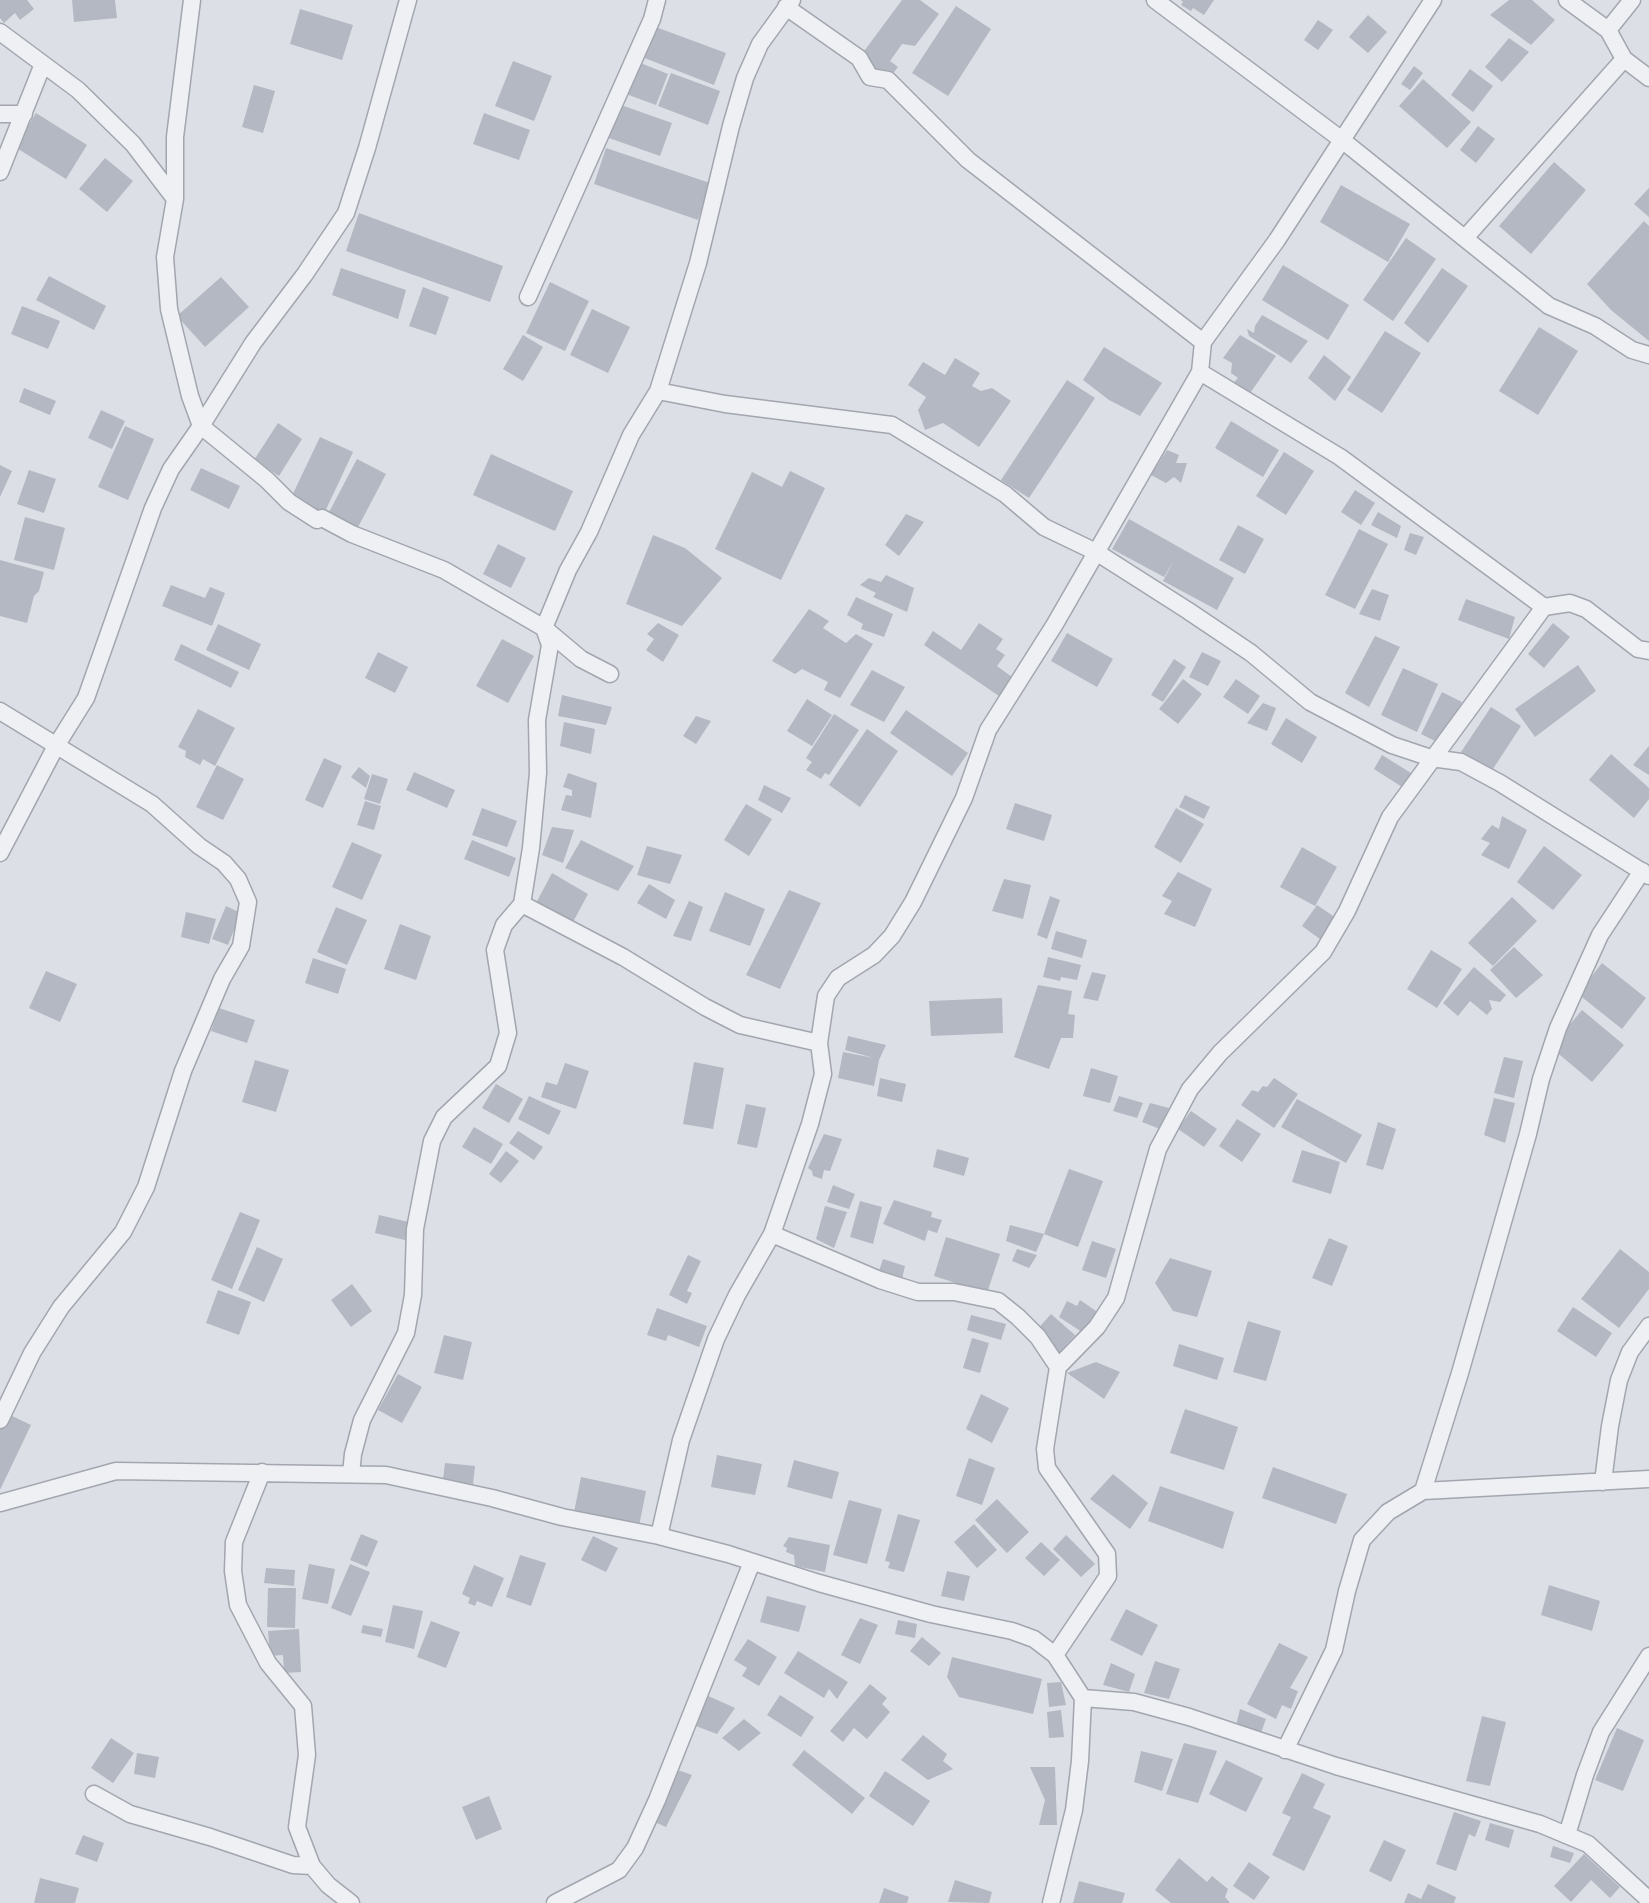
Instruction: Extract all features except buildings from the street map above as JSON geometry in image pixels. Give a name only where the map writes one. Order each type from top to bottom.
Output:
[{"type":"street","points":[[192,0],[175,137],[175,199],[165,257],[169,308],[190,396],[201,426],[267,480],[289,502],[316,520],[322,518],[352,534],[444,570],[544,628],[581,659],[610,674]]},
{"type":"street","points":[[0,853],[56,746],[86,698],[153,508],[167,477],[253,342],[305,274],[346,213],[367,148],[408,0]]},
{"type":"street","points":[[528,297],[652,19],[657,0]]},
{"type":"street","points":[[1155,0],[1342,140],[1549,306],[1595,326],[1632,350],[1649,355]]},
{"type":"street","points":[[659,1536],[681,1440],[716,1339],[737,1295],[772,1234],[802,1148],[823,1074],[819,1043],[826,996],[838,978],[874,955],[892,936],[913,902],[964,798],[988,730],[1056,624],[1200,372],[1202,342],[1277,240],[1433,0]]},
{"type":"street","points":[[1567,0],[1608,30],[1624,59],[1649,78]]},
{"type":"street","points":[[1608,30],[1632,0]]},
{"type":"street","points":[[351,1474],[353,1454],[362,1420],[406,1333],[412,1295],[415,1228],[432,1141],[444,1117],[498,1066],[508,1033],[495,950],[504,925],[522,904],[531,848],[538,773],[536,720],[550,645],[544,628],[562,584],[589,532],[631,435],[658,391],[698,263],[745,78],[760,44],[789,4],[859,58],[870,77],[888,80],[968,160],[1202,342]]},
{"type":"street","points":[[0,32],[78,90],[133,144],[175,199]]},
{"type":"street","points":[[1466,238],[1624,59]]},
{"type":"street","points":[[0,172],[44,64]]},
{"type":"street","points":[[0,114],[24,114]]},
{"type":"street","points":[[0,119],[15,134]]},
{"type":"street","points":[[1200,372],[1340,457],[1544,607]]},
{"type":"street","points":[[658,391],[743,406],[892,425],[1004,494],[1044,527],[1096,552],[1251,653],[1310,702],[1392,745],[1431,758],[1461,762],[1492,779],[1645,874],[1600,935],[1558,1028],[1541,1079],[1528,1134],[1460,1373],[1423,1491]]},
{"type":"street","points":[[1055,1654],[1108,1576],[1106,1554],[1047,1468],[1045,1449],[1058,1367],[1097,1327],[1116,1298],[1158,1149],[1190,1089],[1220,1054],[1323,952],[1347,911],[1390,817],[1431,758],[1544,607],[1570,603],[1586,609],[1638,649],[1649,651]]},
{"type":"street","points":[[0,711],[152,804],[199,846],[224,863],[238,879],[248,902],[241,946],[222,979],[183,1071],[146,1187],[123,1232],[61,1307],[32,1353],[0,1420]]},
{"type":"street","points":[[522,904],[623,957],[705,1007],[740,1025],[819,1043]]},
{"type":"street","points":[[772,1234],[880,1280],[918,1292],[954,1292],[998,1301],[1038,1337],[1058,1367]]},
{"type":"street","points":[[1602,1482],[1610,1426],[1620,1380],[1630,1352],[1649,1326]]},
{"type":"street","points":[[0,1503],[116,1471],[386,1475],[434,1484],[562,1517],[659,1536],[931,1614],[1012,1631],[1034,1639],[1055,1654],[1083,1698],[1080,1761],[1074,1810],[1050,1903]]},
{"type":"street","points":[[262,1472],[234,1542],[233,1571],[238,1605],[268,1662],[303,1706],[307,1755],[297,1827],[312,1866],[328,1885],[351,1903]]},
{"type":"street","points":[[1285,1750],[1334,1650],[1346,1590],[1362,1540],[1388,1512],[1423,1491],[1649,1479]]},
{"type":"street","points":[[555,1903],[619,1870],[635,1848],[657,1800],[752,1562]]},
{"type":"street","points":[[1567,1835],[1584,1775],[1601,1732],[1649,1656]]},
{"type":"street","points":[[1083,1698],[1134,1702],[1190,1717],[1336,1766],[1456,1798],[1540,1824],[1588,1844],[1649,1900]]},
{"type":"street","points":[[94,1794],[130,1814],[210,1837],[293,1865],[312,1866]]}]
